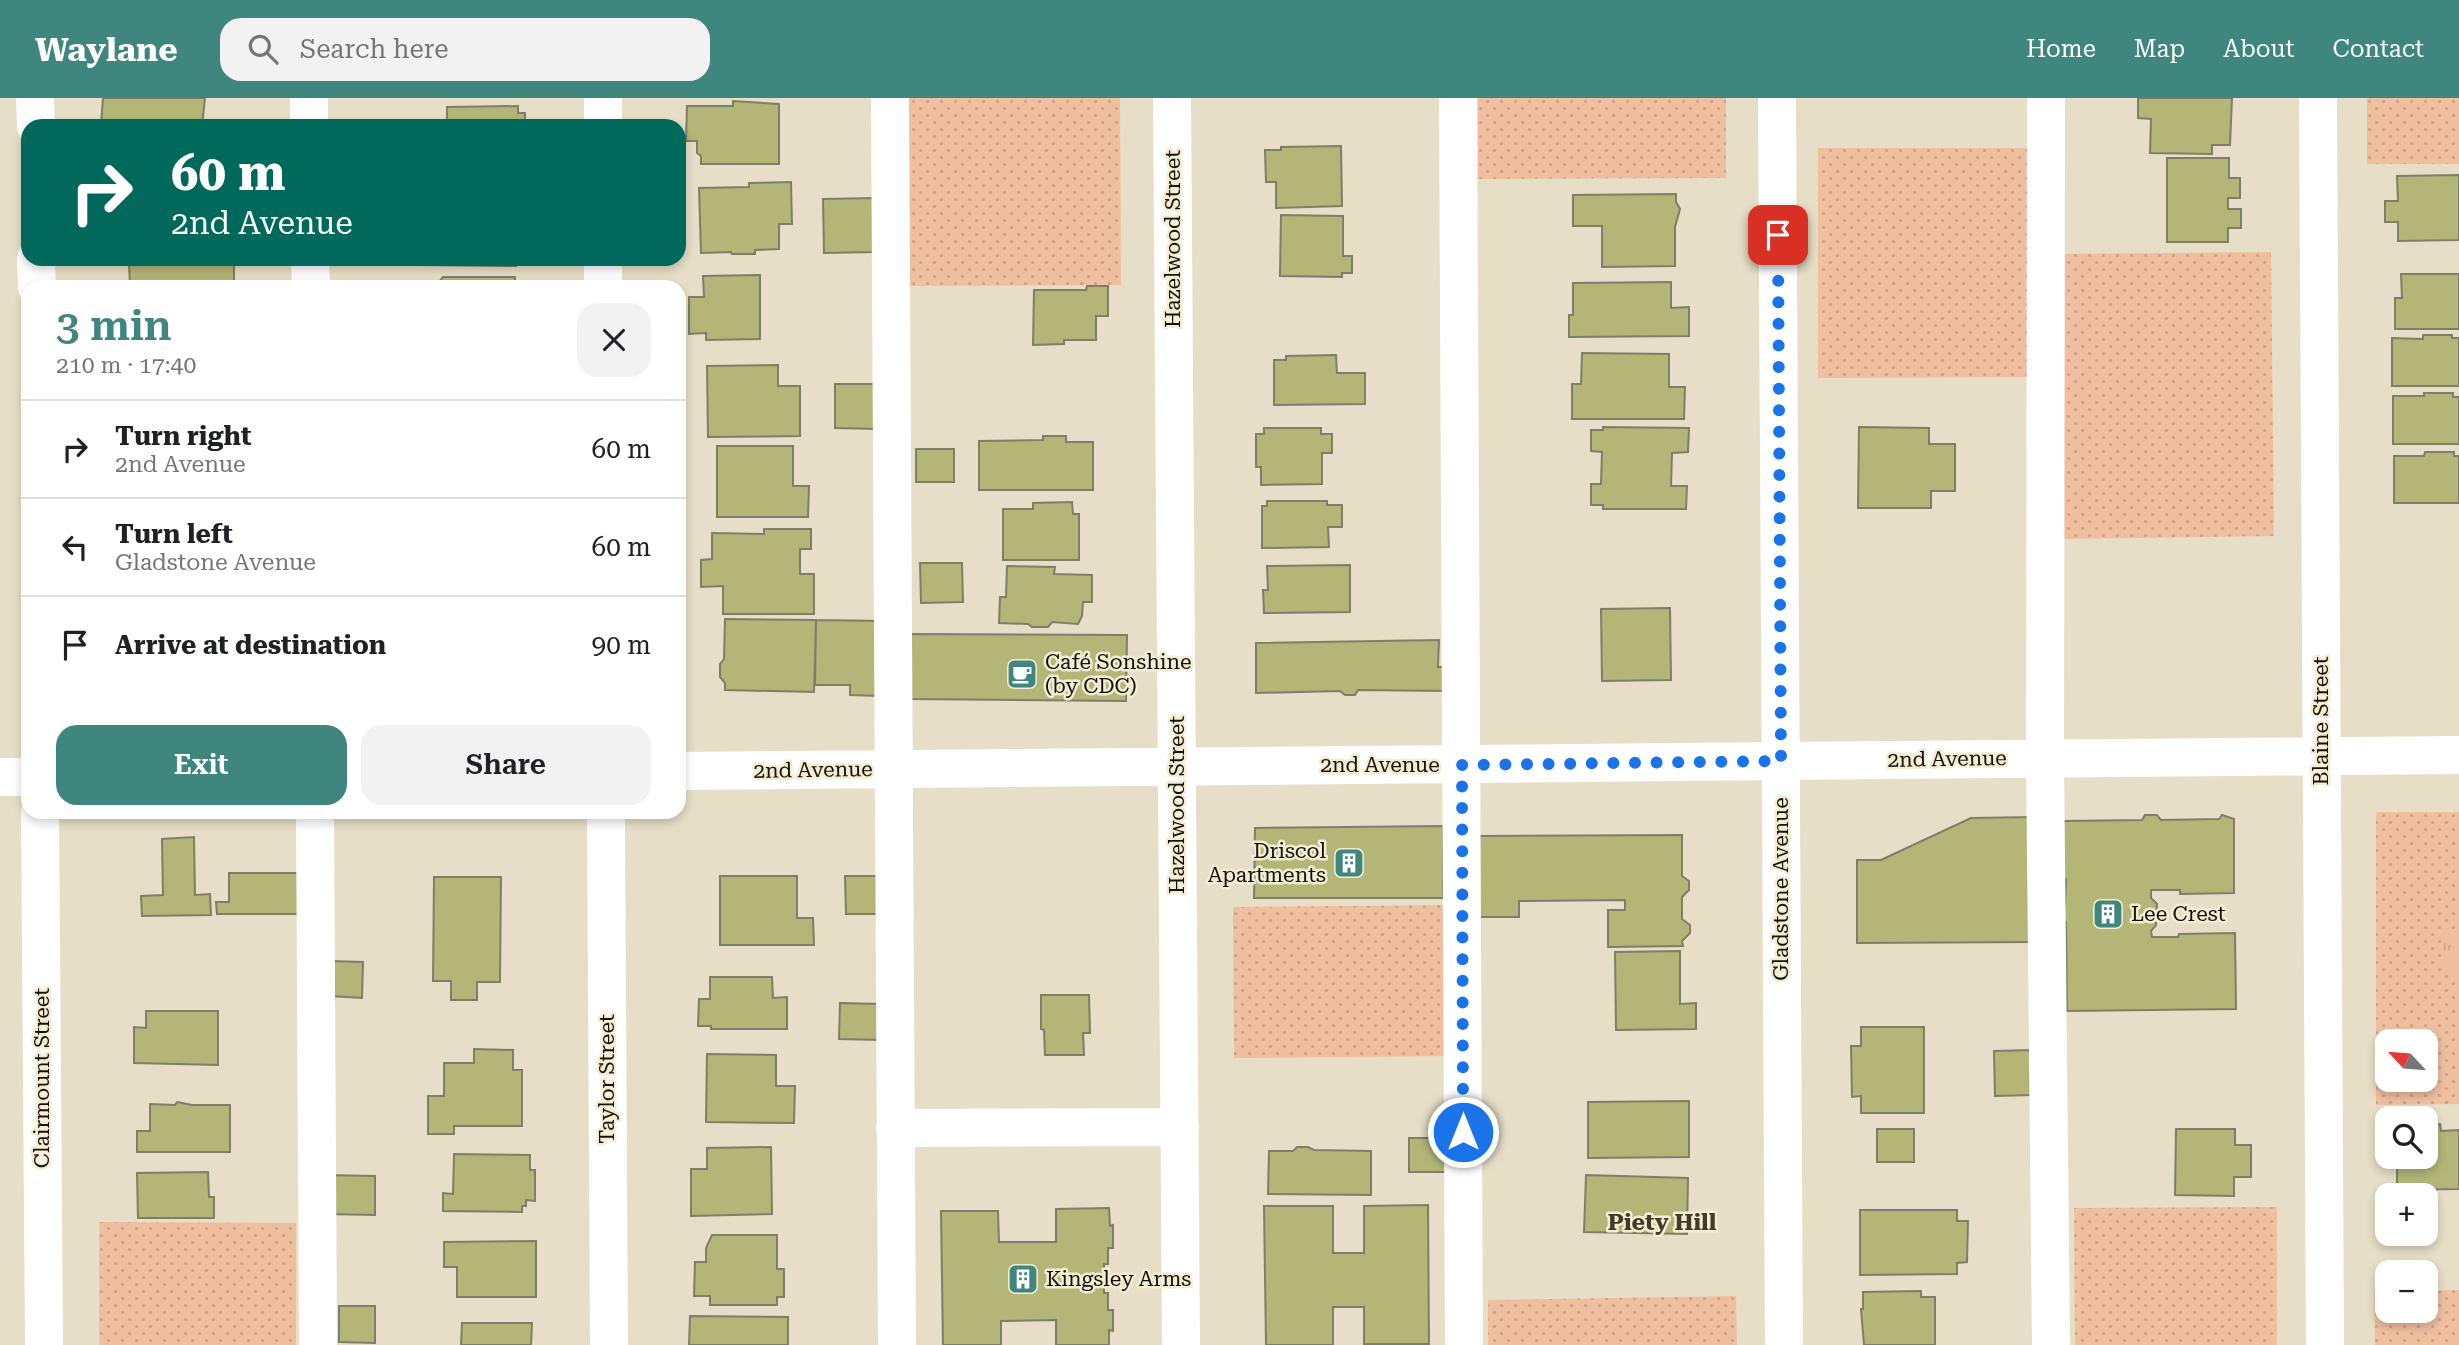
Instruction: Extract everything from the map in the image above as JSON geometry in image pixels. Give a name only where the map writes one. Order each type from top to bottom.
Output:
[{"type":"street","points":[[35,98],[36,119]]},
{"type":"street","points":[[309,98],[309,119]]},
{"type":"street","points":[[603,98],[603,119]]},
{"type":"street","points":[[890,98],[897,1345]]},
{"type":"street","name":"Hazelwood Street","points":[[1172,98],[1181,1345]]},
{"type":"street","points":[[1458,98],[1464,1345]]},
{"type":"street","name":"Gladstone Avenue","points":[[1777,98],[1784,1345]]},
{"type":"street","points":[[2046,98],[2045,759],[2051,1345]]},
{"type":"street","name":"Blaine Street","points":[[2318,98],[2325,1345]]},
{"type":"street","name":"2nd Avenue","points":[[686,771],[2459,755]]},
{"type":"street","points":[[0,777],[21,777]]},
{"type":"street","name":"Clairmount Street","points":[[40,819],[44,1345]]},
{"type":"street","points":[[315,819],[318,1345]]},
{"type":"street","name":"Taylor Street","points":[[606,819],[609,1345]]},
{"type":"street","points":[[895,1128],[1180,1126]]},
{"type":"green space","points":[[907,98],[1120,98],[1121,285],[907,286]]},
{"type":"green space","points":[[1478,98],[1726,98],[1726,178],[1478,179]]},
{"type":"green space","points":[[2367,98],[2459,98],[2459,164],[2367,164]]},
{"type":"green space","points":[[1818,148],[2030,148],[2030,377],[1818,378]]},
{"type":"green space","points":[[2271,252],[2274,536],[2063,539],[2060,254]]},
{"type":"green space","points":[[2376,812],[2459,812],[2459,1104],[2376,1105],[2376,1092],[2438,1092],[2438,1029],[2376,1029]]},
{"type":"green space","points":[[1449,905],[1450,1056],[1234,1058],[1233,907]]},
{"type":"green space","points":[[2459,930],[2459,971],[2442,972],[2442,931]]},
{"type":"green space","points":[[2277,1207],[2277,1345],[2075,1345],[2074,1208]]},
{"type":"green space","points":[[99,1222],[296,1223],[296,1345],[99,1345]]},
{"type":"green space","points":[[2459,1290],[2459,1345],[2375,1345],[2374,1291],[2375,1323],[2438,1323],[2438,1291]]},
{"type":"green space","points":[[1736,1296],[1737,1345],[1488,1345],[1488,1300]]},
{"type":"building","points":[[103,98],[205,98],[203,119],[101,119]]},
{"type":"building","points":[[2138,98],[2232,98],[2230,145],[2212,145],[2212,154],[2150,153],[2151,119],[2138,118]]},
{"type":"building","points":[[733,101],[779,104],[779,164],[701,164],[697,141],[686,141],[687,106],[733,106]]},
{"type":"building","points":[[518,106],[518,113],[525,113],[525,119],[447,119],[447,107]]},
{"type":"building","points":[[1341,146],[1342,206],[1276,208],[1276,182],[1266,182],[1265,150],[1281,150],[1281,147]]},
{"type":"building","points":[[2167,158],[2229,158],[2229,178],[2240,178],[2240,198],[2228,198],[2228,209],[2241,209],[2241,228],[2228,228],[2228,242],[2167,242]]},
{"type":"building","points":[[2459,175],[2459,240],[2398,241],[2398,222],[2385,222],[2385,201],[2398,201],[2397,176]]},
{"type":"building","points":[[791,182],[792,224],[779,224],[779,249],[755,250],[755,254],[701,253],[699,188],[749,187],[749,183]]},
{"type":"building","points":[[1676,194],[1680,209],[1675,227],[1675,266],[1602,267],[1602,226],[1573,226],[1573,195]]},
{"type":"building","points":[[874,198],[875,252],[824,253],[823,199]]},
{"type":"building","points":[[1281,215],[1343,216],[1343,256],[1352,256],[1352,273],[1342,273],[1342,277],[1280,276]]},
{"type":"building","points":[[129,266],[234,266],[234,280],[130,280]]},
{"type":"building","points":[[2401,274],[2459,274],[2459,329],[2395,329],[2395,298],[2402,298]]},
{"type":"building","points":[[760,275],[760,339],[706,340],[706,333],[689,334],[689,297],[704,297],[703,276]]},
{"type":"building","points":[[443,277],[515,277],[515,280],[441,280]]},
{"type":"building","points":[[1671,282],[1671,308],[1689,307],[1689,336],[1569,337],[1569,315],[1573,315],[1573,283]]},
{"type":"building","points":[[1087,286],[1108,286],[1108,316],[1096,316],[1096,340],[1064,340],[1064,344],[1033,345],[1034,290],[1086,290]]},
{"type":"building","points":[[2423,335],[2452,335],[2452,338],[2459,338],[2459,386],[2392,386],[2392,338],[2423,339]]},
{"type":"building","points":[[1582,353],[1669,354],[1669,387],[1685,387],[1684,419],[1572,419],[1572,384],[1581,384]]},
{"type":"building","points":[[1336,355],[1337,373],[1365,373],[1365,404],[1274,405],[1274,360],[1286,360],[1286,356]]},
{"type":"building","points":[[778,365],[778,386],[800,386],[800,436],[708,437],[707,366]]},
{"type":"building","points":[[835,384],[879,384],[878,429],[835,428]]},
{"type":"building","points":[[2424,393],[2453,393],[2453,397],[2459,397],[2459,444],[2393,444],[2393,396],[2424,396]]},
{"type":"building","points":[[1603,427],[1689,428],[1688,452],[1672,453],[1671,486],[1687,486],[1686,509],[1603,509],[1603,505],[1591,505],[1591,484],[1601,484],[1602,452],[1591,451],[1591,430],[1603,430]]},
{"type":"building","points":[[1859,427],[1929,428],[1929,444],[1955,444],[1955,491],[1931,491],[1931,508],[1858,508]]},
{"type":"building","points":[[1264,428],[1321,428],[1321,434],[1332,434],[1332,453],[1322,453],[1322,484],[1261,485],[1261,467],[1256,467],[1256,434],[1264,434]]},
{"type":"building","points":[[1043,436],[1066,436],[1066,442],[1093,442],[1093,490],[979,490],[979,441],[1043,440]]},
{"type":"building","points":[[717,446],[793,446],[793,486],[809,486],[808,517],[717,517]]},
{"type":"building","points":[[916,449],[954,449],[954,482],[916,482]]},
{"type":"building","points":[[2425,452],[2454,452],[2454,456],[2459,456],[2459,503],[2394,503],[2394,456],[2424,456]]},
{"type":"building","points":[[1267,501],[1327,501],[1327,505],[1342,505],[1342,527],[1328,527],[1329,547],[1262,548],[1262,506],[1267,506]]},
{"type":"building","points":[[1072,502],[1073,514],[1079,514],[1079,560],[1003,560],[1003,509],[1033,509],[1033,503]]},
{"type":"building","points":[[764,529],[811,529],[811,549],[800,549],[800,574],[814,574],[814,614],[723,614],[723,586],[701,587],[701,560],[712,559],[712,533],[764,534]]},
{"type":"building","points":[[920,563],[962,563],[963,602],[921,603]]},
{"type":"building","points":[[1350,565],[1350,612],[1264,613],[1263,590],[1268,590],[1267,566]]},
{"type":"building","points":[[1007,566],[1055,567],[1054,574],[1092,575],[1092,602],[1083,602],[1082,616],[1078,624],[1052,622],[1048,627],[1032,627],[1028,624],[999,623],[1000,597],[1006,597]]},
{"type":"building","points":[[1670,608],[1671,680],[1602,681],[1601,609]]},
{"type":"building","points":[[725,619],[816,620],[814,692],[725,690],[725,683],[720,677],[720,664],[724,659]]},
{"type":"building","points":[[816,620],[885,621],[879,696],[850,695],[850,685],[815,685]]},
{"type":"building","points":[[911,634],[1127,635],[1126,701],[910,699]]},
{"type":"building","points":[[1439,640],[1438,667],[1448,667],[1447,691],[1358,690],[1355,695],[1345,695],[1340,691],[1256,693],[1256,643]]},
{"type":"building","name":"Lee Crest","points":[[2145,815],[2157,815],[2161,820],[2219,819],[2222,815],[2234,819],[2234,893],[2180,894],[2180,890],[2151,890],[2151,898],[2157,904],[2156,925],[2151,931],[2152,937],[2235,933],[2236,1009],[2067,1011],[2066,922],[2060,918],[2065,905],[2066,879],[2060,876],[2059,827],[2065,821],[2142,820]]},
{"type":"building","points":[[2035,817],[2035,942],[1857,943],[1857,860],[1881,860],[1971,818]]},
{"type":"building","name":"Driscol Apartments","points":[[1443,826],[1443,898],[1254,898],[1255,828]]},
{"type":"building","points":[[1682,835],[1682,876],[1689,881],[1689,890],[1682,897],[1682,919],[1690,925],[1690,933],[1682,941],[1683,946],[1608,947],[1608,910],[1625,910],[1625,900],[1519,901],[1519,917],[1476,917],[1475,836]]},
{"type":"building","points":[[194,837],[195,895],[210,894],[211,915],[142,916],[141,896],[163,895],[162,839]]},
{"type":"building","points":[[229,873],[298,873],[298,914],[217,914],[216,902],[229,902]]},
{"type":"building","points":[[720,876],[797,876],[797,918],[813,918],[814,945],[720,945]]},
{"type":"building","points":[[845,876],[881,876],[881,914],[846,914]]},
{"type":"building","points":[[434,877],[501,877],[500,982],[477,982],[477,1000],[451,1000],[451,981],[433,981]]},
{"type":"building","points":[[1680,951],[1680,1004],[1696,1003],[1696,1029],[1616,1030],[1615,952]]},
{"type":"building","points":[[331,961],[363,962],[362,998],[330,996]]},
{"type":"building","points":[[710,977],[772,977],[773,998],[787,997],[787,1029],[711,1029],[711,1026],[698,1026],[699,999],[710,999]]},
{"type":"building","points":[[1041,995],[1089,995],[1090,1033],[1083,1033],[1084,1055],[1045,1055],[1044,1030],[1041,1029]]},
{"type":"building","points":[[840,1003],[882,1004],[881,1040],[839,1039]]},
{"type":"building","points":[[146,1011],[218,1011],[218,1065],[134,1063],[134,1027],[146,1028]]},
{"type":"building","points":[[1861,1027],[1924,1027],[1924,1113],[1861,1113],[1861,1096],[1852,1097],[1851,1046],[1861,1046]]},
{"type":"building","points":[[474,1049],[513,1050],[513,1070],[522,1070],[522,1126],[454,1126],[454,1134],[428,1134],[428,1096],[444,1096],[444,1063],[474,1063]]},
{"type":"building","points":[[2032,1050],[2033,1095],[1995,1096],[1994,1051]]},
{"type":"building","points":[[707,1054],[776,1055],[776,1086],[795,1086],[794,1123],[706,1122]]},
{"type":"building","points":[[1689,1101],[1689,1157],[1588,1158],[1588,1102]]},
{"type":"building","points":[[177,1102],[192,1105],[230,1105],[230,1152],[137,1152],[137,1131],[150,1131],[150,1104],[175,1105]]},
{"type":"building","points":[[2438,1124],[2441,1131],[2459,1130],[2459,1189],[2438,1189],[2438,1183],[2397,1183],[2397,1169],[2438,1169]]},
{"type":"building","points":[[1877,1129],[1914,1129],[1914,1162],[1877,1162]]},
{"type":"building","points":[[2176,1129],[2235,1129],[2235,1145],[2251,1145],[2251,1177],[2234,1177],[2234,1196],[2175,1195]]},
{"type":"building","points":[[1409,1138],[1447,1138],[1448,1172],[1409,1172]]},
{"type":"building","points":[[771,1147],[772,1214],[691,1216],[691,1169],[707,1169],[707,1148]]},
{"type":"building","points":[[1297,1147],[1371,1151],[1371,1195],[1268,1194],[1269,1151],[1293,1151]]},
{"type":"building","points":[[454,1154],[530,1155],[530,1170],[535,1170],[535,1201],[526,1200],[522,1212],[443,1211],[443,1193],[453,1194]]},
{"type":"building","points":[[208,1172],[209,1197],[214,1197],[214,1218],[138,1218],[137,1173]]},
{"type":"building","points":[[326,1175],[375,1176],[375,1215],[325,1214]]},
{"type":"building","points":[[1586,1175],[1688,1178],[1687,1234],[1584,1232]]},
{"type":"building","points":[[1428,1205],[1429,1344],[1364,1344],[1364,1307],[1333,1307],[1333,1345],[1266,1345],[1264,1206],[1333,1206],[1333,1253],[1364,1253],[1364,1206]]},
{"type":"building","name":"Kingsley Arms","points":[[1109,1208],[1110,1226],[1113,1225],[1113,1248],[1108,1248],[1108,1264],[1104,1264],[1104,1293],[1108,1293],[1108,1310],[1113,1310],[1113,1331],[1109,1330],[1109,1345],[1056,1345],[1056,1320],[1001,1321],[1001,1345],[943,1345],[941,1211],[998,1211],[999,1242],[1056,1242],[1056,1209]]},
{"type":"building","points":[[1860,1210],[1957,1210],[1957,1221],[1968,1221],[1967,1262],[1957,1263],[1957,1274],[1860,1275]]},
{"type":"building","points":[[712,1235],[777,1235],[777,1269],[784,1269],[784,1297],[777,1297],[777,1305],[710,1305],[710,1296],[694,1296],[695,1262],[706,1262],[706,1248]]},
{"type":"building","points":[[536,1241],[536,1297],[457,1297],[457,1267],[444,1267],[444,1242]]},
{"type":"building","points":[[1921,1291],[1921,1297],[1935,1297],[1935,1345],[1864,1345],[1861,1309],[1863,1292]]},
{"type":"building","points":[[339,1306],[375,1306],[375,1343],[339,1342]]},
{"type":"building","points":[[690,1316],[788,1317],[788,1345],[689,1345]]},
{"type":"building","points":[[462,1323],[532,1323],[531,1345],[461,1345]]},
{"type":"place","name":"Café Sonshine (by CDC)","points":[[1022,674]]},
{"type":"place","name":"Driscol Apartments","points":[[1349,863]]},
{"type":"place","name":"Lee Crest","points":[[2108,914]]},
{"type":"place","name":"Kingsley Arms","points":[[1023,1279]]},
{"type":"district","name":"Piety Hill","points":[[1662,1222]]},
{"type":"route","points":[[1463,1132],[1462,765],[1781,761],[1778,235]]}]
